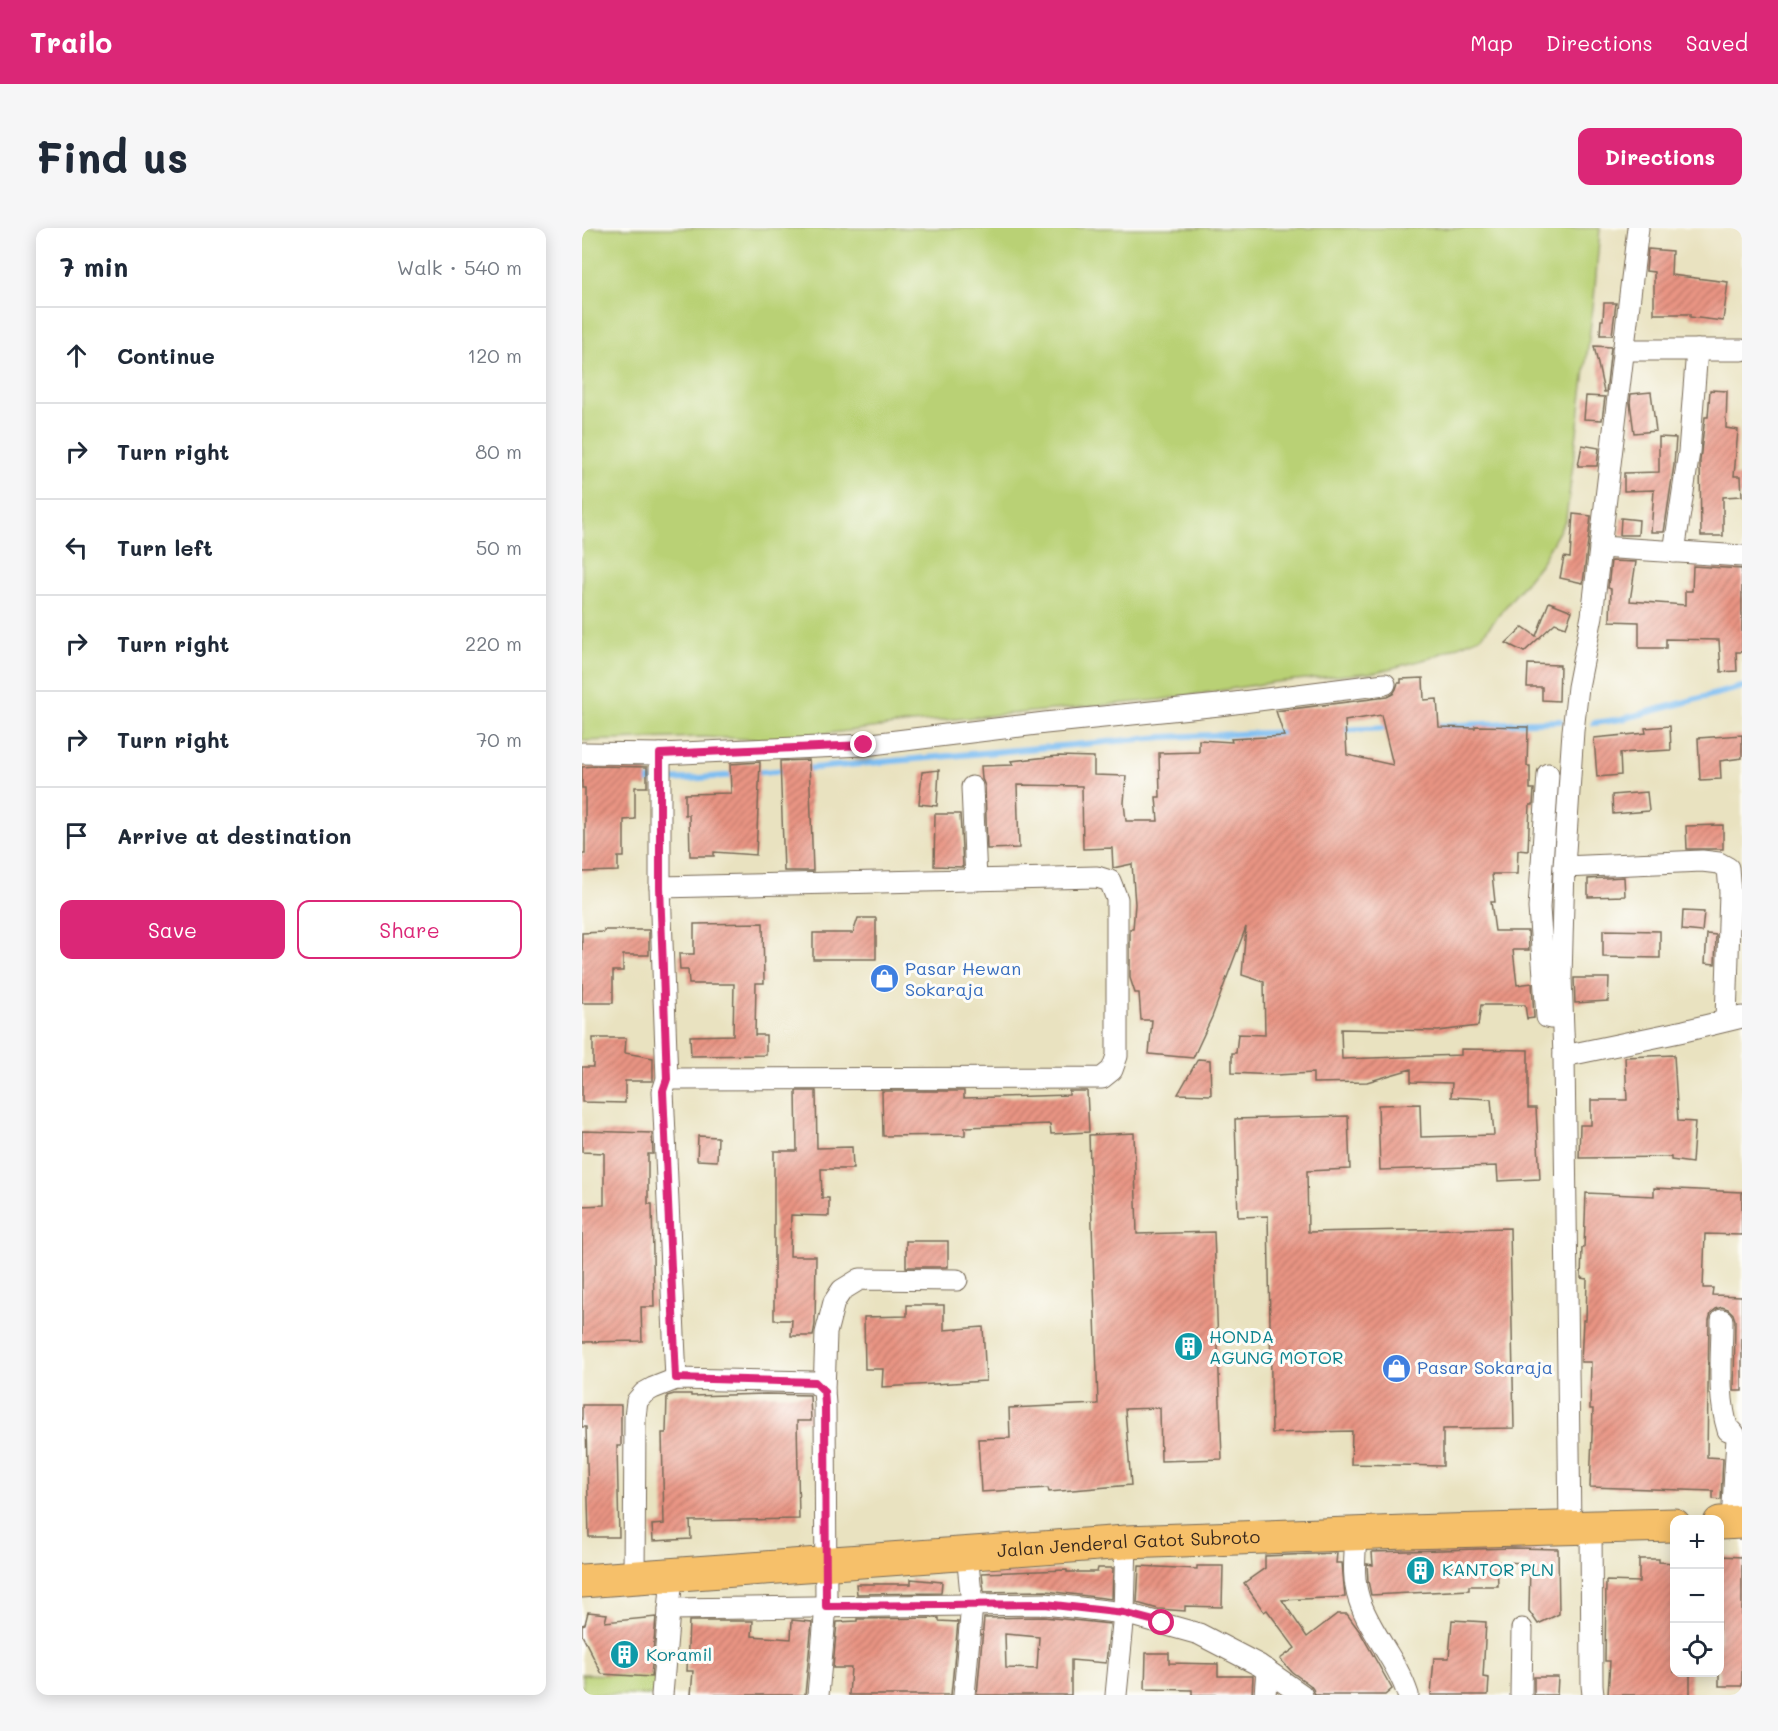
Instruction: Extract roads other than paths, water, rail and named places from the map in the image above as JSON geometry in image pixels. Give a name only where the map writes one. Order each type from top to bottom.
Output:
[{"type":"highway","name":"Jalan Jenderal Gatot Subroto","points":[[582,1581],[1126,1542],[1670,1525]]},
{"type":"street","points":[[1593,1695],[1581,1528],[1562,1018],[1564,867],[1578,687],[1592,616],[1638,228]]},
{"type":"street","points":[[1623,350],[1742,350]]},
{"type":"street","points":[[1674,552],[1689,452],[1697,350]]},
{"type":"street","points":[[1600,547],[1742,556]]},
{"type":"street","points":[[582,753],[661,763],[864,745],[1385,684]]},
{"type":"street","points":[[661,763],[660,887],[667,1079],[663,1091],[676,1378]]},
{"type":"street","points":[[1548,774],[1539,908],[1547,1017],[1562,1018]]},
{"type":"street","points":[[972,787],[976,880]]},
{"type":"street","points":[[1564,867],[1702,861],[1719,863],[1728,868],[1734,1019],[1564,1056]]},
{"type":"street","points":[[660,887],[1097,877],[1110,881],[1117,899],[1117,1056],[1112,1070],[1102,1078],[667,1079]]},
{"type":"street","points":[[818,1695],[826,1606],[824,1391],[826,1333],[834,1302],[842,1290],[860,1279],[957,1280]]},
{"type":"street","points":[[1722,1320],[1721,1383],[1724,1419],[1728,1430],[1733,1432],[1737,1438],[1731,1522]]},
{"type":"street","points":[[634,1578],[635,1417],[637,1401],[644,1393],[676,1378],[815,1382],[824,1391]]},
{"type":"street","points":[[1356,1534],[1354,1566],[1359,1600],[1401,1677],[1408,1695]]},
{"type":"street","points":[[1116,1695],[1124,1613],[1126,1542]]},
{"type":"street","points":[[964,1695],[972,1604],[967,1553]]},
{"type":"street","points":[[662,1695],[672,1575]]},
{"type":"street","points":[[669,1610],[1045,1604],[1124,1613],[1199,1634],[1267,1670],[1302,1695]]},
{"type":"street","points":[[1521,1695],[1522,1629]]},
{"type":"street","points":[[1265,1695],[1267,1670]]},
{"type":"waterway","points":[[1594,723],[1622,719],[1742,687]]},
{"type":"waterway","points":[[1432,726],[1560,721]]},
{"type":"waterway","points":[[1339,730],[1391,728]]},
{"type":"waterway","points":[[803,769],[1163,737],[1290,732]]},
{"type":"waterway","points":[[752,773],[787,770]]},
{"type":"waterway","points":[[639,781],[736,775]]},
{"type":"place","name":"Pasar Hewan Sokaraja","points":[[884,979]]},
{"type":"place","name":"HONDA AGUNG MOTOR","points":[[1188,1347]]},
{"type":"place","name":"Pasar Sokaraja","points":[[1396,1368]]},
{"type":"place","name":"KANTOR PLN","points":[[1421,1570]]},
{"type":"place","name":"Koramil","points":[[625,1655]]}]
